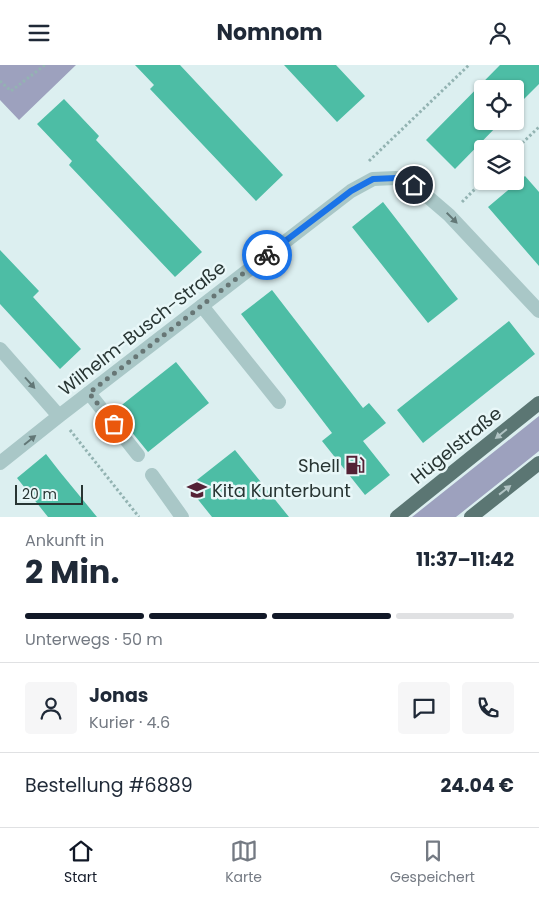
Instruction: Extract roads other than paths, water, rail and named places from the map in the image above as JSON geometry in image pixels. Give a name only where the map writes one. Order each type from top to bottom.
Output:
[{"type":"main road","name":"Hügelstraße","points":[[397,517],[539,403]]},
{"type":"main road","points":[[471,517],[539,463]]},
{"type":"street","name":"Wilhelm-Busch-Straße","points":[[0,463],[351,191],[373,179],[396,178],[414,185],[449,215],[539,311]]},
{"type":"street","points":[[202,306],[279,402]]},
{"type":"street","points":[[0,349],[59,416]]},
{"type":"street","points":[[89,393],[138,455]]},
{"type":"street","points":[[152,475],[182,517]]},
{"type":"place","name":"Shell","points":[[355,465]]},
{"type":"place","name":"Kita Kunterbunt","points":[[197,490]]}]
